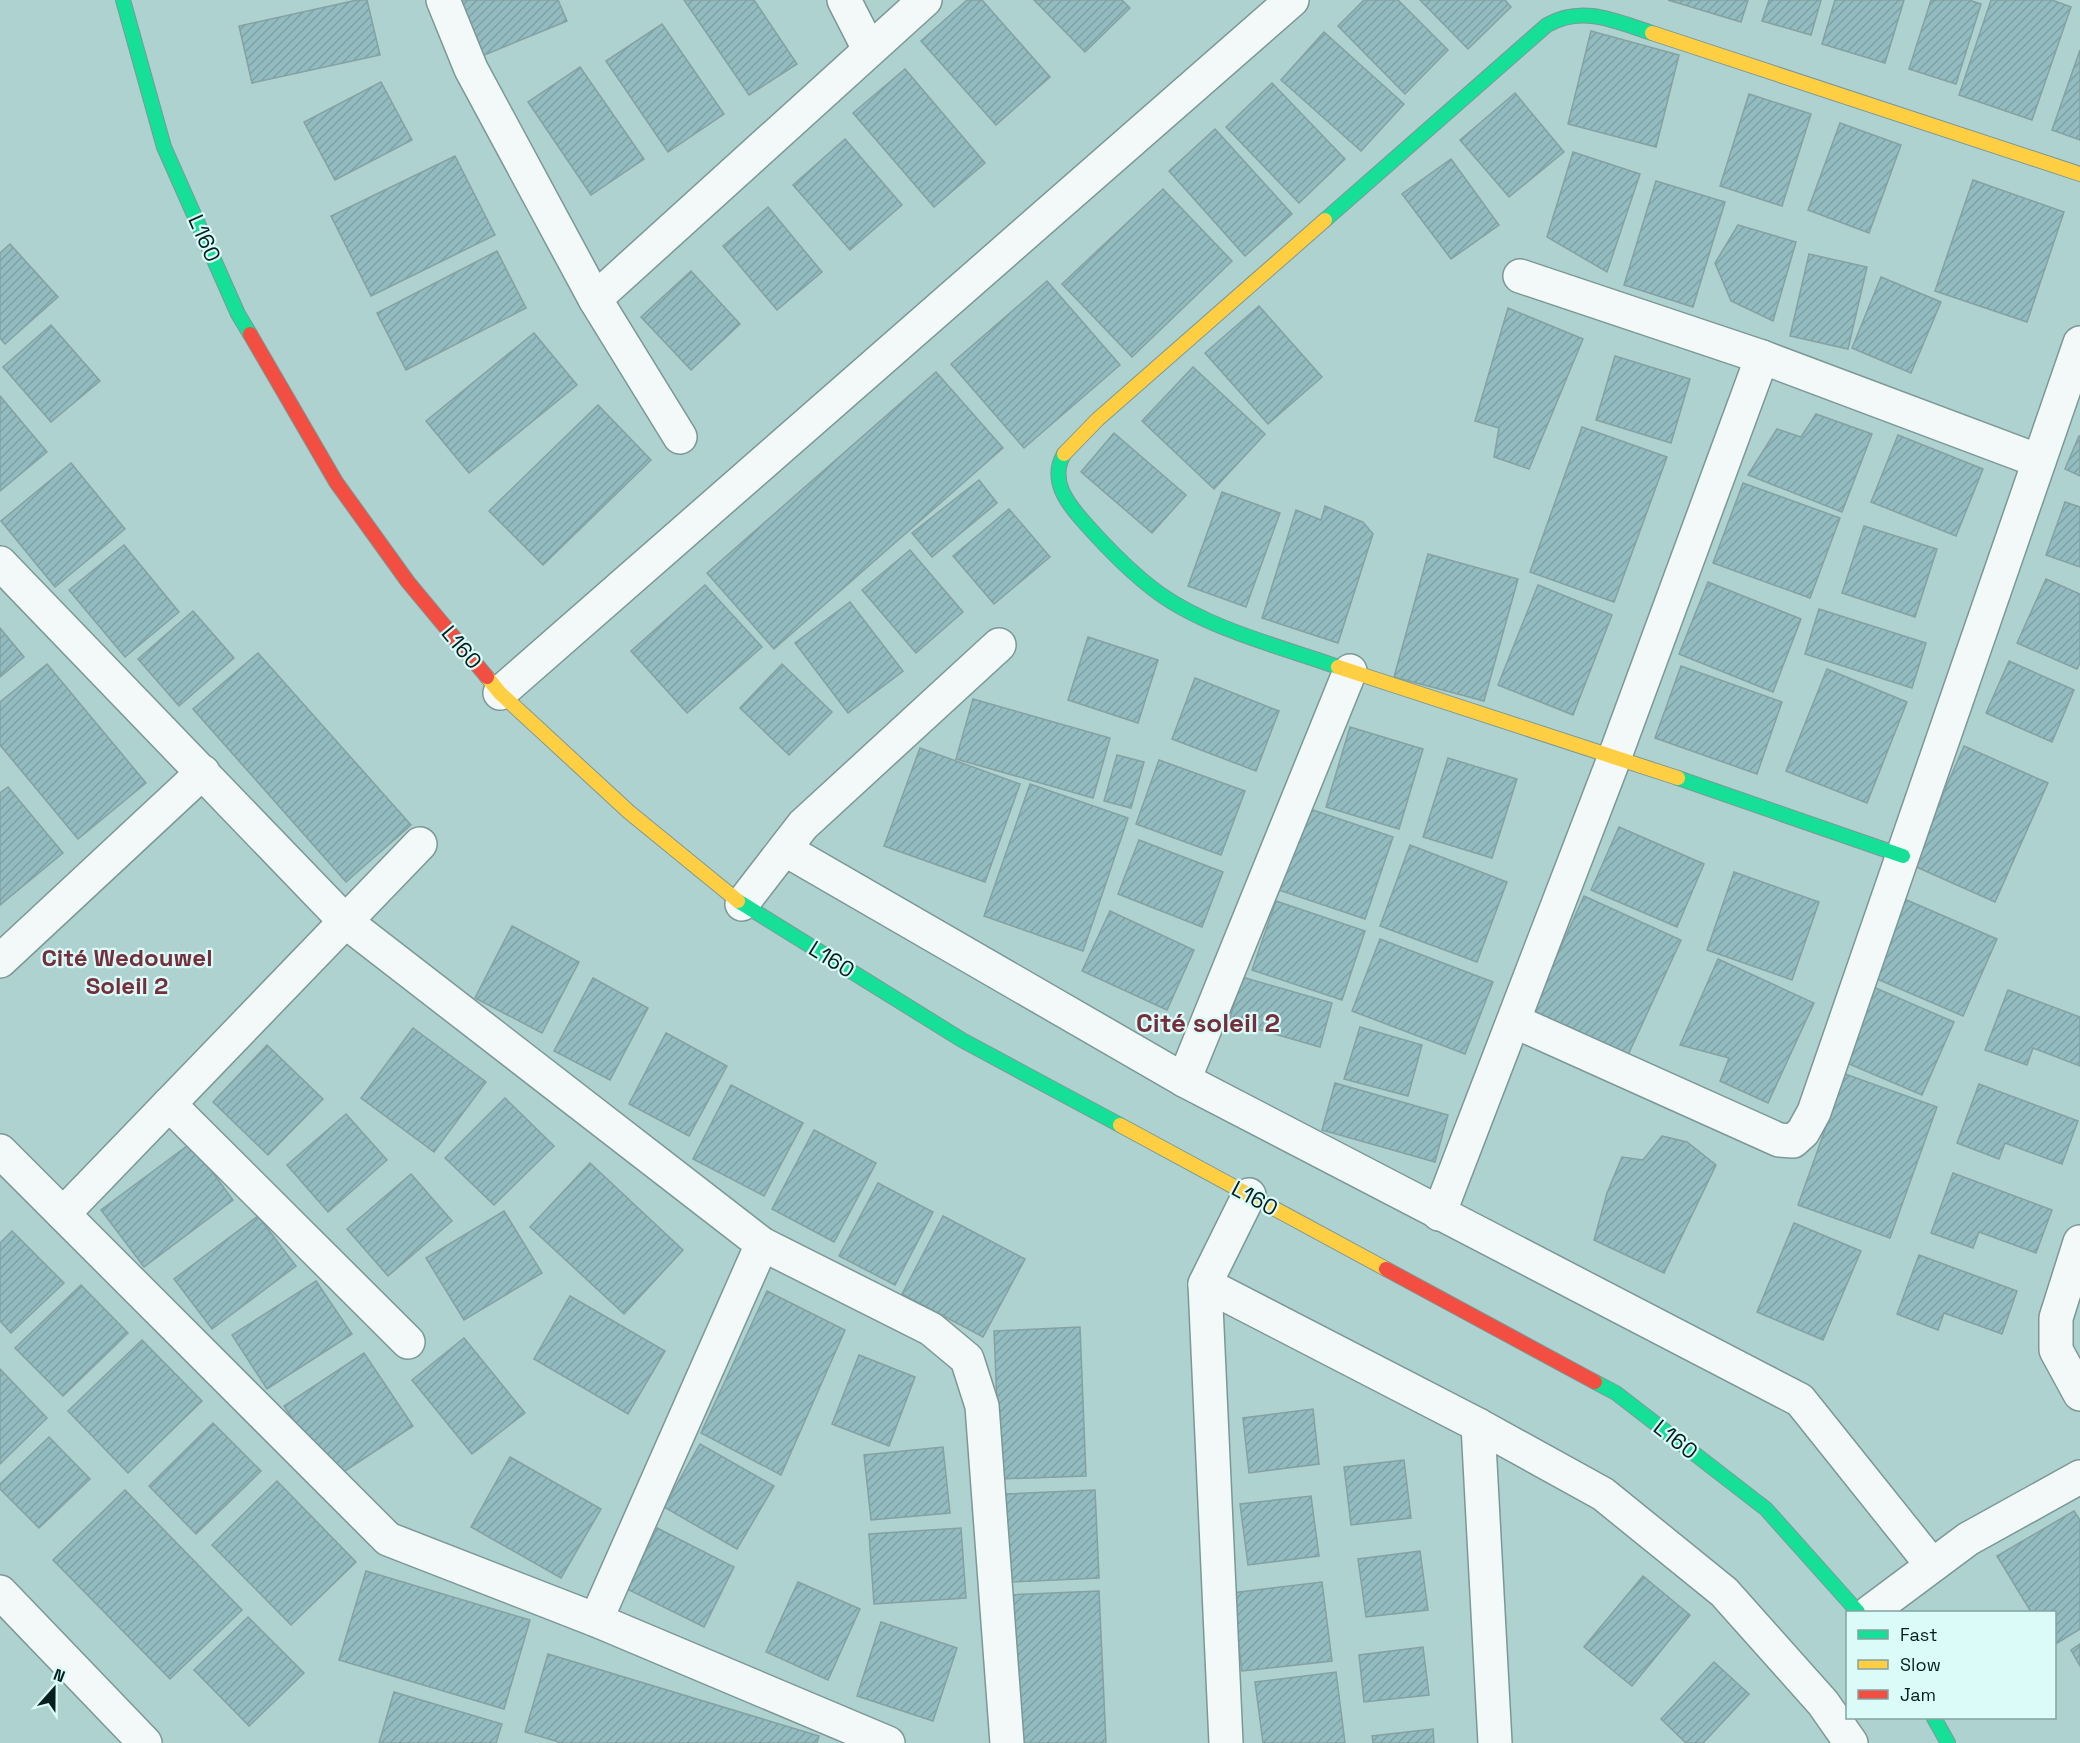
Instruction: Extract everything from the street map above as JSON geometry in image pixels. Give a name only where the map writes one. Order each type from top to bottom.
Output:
[{"type":"street","name":"L160","points":[[123,0],[165,147],[238,314],[336,482],[408,582],[500,693],[629,812],[742,904],[962,1040],[1616,1393],[1766,1509],[1857,1611]]},
{"type":"street","points":[[443,0],[471,69],[595,299],[680,437]]},
{"type":"street","points":[[844,0],[869,49]]},
{"type":"street","points":[[595,299],[925,0]]},
{"type":"street","points":[[500,693],[1292,0]]},
{"type":"street","points":[[1903,856],[1615,756],[1350,671],[1210,621],[1161,595],[1110,550],[1065,501],[1060,487],[1059,463],[1072,444],[1098,419],[1547,25],[1565,15],[1581,12],[1596,15],[2080,174]]},
{"type":"street","points":[[1520,276],[1762,357],[2039,461]]},
{"type":"street","points":[[1514,1021],[1755,1131],[1779,1140],[1793,1141],[1803,1132],[1814,1112],[2080,343]]},
{"type":"street","points":[[1439,1214],[1615,756],[1762,357]]},
{"type":"street","points":[[0,563],[346,922],[762,1244],[931,1329],[967,1359],[982,1406],[1007,1743]]},
{"type":"street","points":[[742,904],[786,850],[803,825],[999,645]]},
{"type":"street","points":[[1184,1080],[1350,671]]},
{"type":"street","points":[[1,960],[203,772]]},
{"type":"street","points":[[63,1214],[420,844]]},
{"type":"street","points":[[786,850],[1184,1080],[1800,1400],[1932,1565]]},
{"type":"street","points":[[169,1104],[408,1342]]},
{"type":"street","points":[[0,1151],[388,1539],[596,1620],[888,1743]]},
{"type":"street","points":[[1226,1743],[1204,1284],[1249,1195]]},
{"type":"street","points":[[2080,1242],[2056,1318],[2056,1350],[2080,1394]]},
{"type":"street","points":[[596,1620],[762,1244]]},
{"type":"street","points":[[1204,1284],[1479,1425],[1603,1494],[1724,1592],[1823,1703],[1851,1743]]},
{"type":"street","points":[[1479,1425],[1495,1743]]},
{"type":"street","points":[[1871,1611],[1968,1539],[2080,1477]]},
{"type":"street","points":[[0,1592],[145,1743]]},
{"type":"street","points":[[1935,1719],[1948,1743]]},
{"type":"building","points":[[357,0],[367,0],[380,55],[252,83],[239,26]]},
{"type":"building","points":[[459,0],[558,0],[567,21],[482,56]]},
{"type":"building","points":[[684,0],[754,0],[797,64],[749,95]]},
{"type":"building","points":[[967,0],[982,0],[1050,77],[996,125],[921,41]]},
{"type":"building","points":[[1034,0],[1122,0],[1130,8],[1085,52]]},
{"type":"building","points":[[1364,0],[1398,0],[1448,50],[1405,94],[1338,26]]},
{"type":"building","points":[[1420,0],[1505,0],[1511,7],[1468,49]]},
{"type":"building","points":[[1668,0],[1748,0],[1741,22]]},
{"type":"building","points":[[1769,0],[1821,0],[1811,35],[1762,21]]},
{"type":"building","points":[[1835,0],[1904,0],[1885,63],[1822,44]]},
{"type":"building","points":[[1931,0],[1969,0],[1981,4],[1956,84],[1909,69]]},
{"type":"building","points":[[1991,0],[2052,0],[2071,7],[2032,120],[1959,95]]},
{"type":"building","points":[[662,24],[724,114],[668,152],[606,61]]},
{"type":"building","points":[[1591,31],[1679,55],[1656,147],[1568,124]]},
{"type":"building","points":[[1324,32],[1404,104],[1361,151],[1281,80]]},
{"type":"building","points":[[2080,50],[2080,140],[2052,130]]},
{"type":"building","points":[[580,67],[644,159],[591,195],[528,102]]},
{"type":"building","points":[[905,69],[985,163],[934,207],[853,113]]},
{"type":"building","points":[[381,82],[412,140],[335,180],[304,122]]},
{"type":"building","points":[[1272,83],[1345,159],[1299,203],[1226,127]]},
{"type":"building","points":[[1515,93],[1564,152],[1509,197],[1460,140]]},
{"type":"building","points":[[1749,94],[1811,114],[1782,206],[1720,186]]},
{"type":"building","points":[[1840,123],[1901,145],[1869,233],[1808,210]]},
{"type":"building","points":[[1215,129],[1292,214],[1245,256],[1169,171]]},
{"type":"building","points":[[845,139],[902,205],[850,250],[793,185]]},
{"type":"building","points":[[1573,152],[1640,174],[1607,272],[1547,237]]},
{"type":"building","points":[[455,156],[495,235],[371,296],[331,216]]},
{"type":"building","points":[[1451,159],[1499,225],[1451,259],[1402,194]]},
{"type":"building","points":[[1973,180],[2064,212],[2027,322],[1935,291]]},
{"type":"building","points":[[1656,181],[1725,202],[1693,307],[1624,285]]},
{"type":"building","points":[[1163,189],[1232,261],[1132,357],[1062,284]]},
{"type":"building","points":[[768,207],[822,272],[777,310],[723,246]]},
{"type":"building","points":[[1738,225],[1796,242],[1773,321],[1731,301],[1715,263]]},
{"type":"building","points":[[10,244],[58,297],[5,344],[0,338],[0,253]]},
{"type":"building","points":[[497,251],[526,308],[406,370],[377,313]]},
{"type":"building","points":[[1809,254],[1867,267],[1848,349],[1790,336]]},
{"type":"building","points":[[691,271],[740,324],[691,370],[641,317]]},
{"type":"building","points":[[1881,277],[1941,302],[1911,373],[1852,348]]},
{"type":"building","points":[[1047,281],[1120,365],[1024,448],[951,364]]},
{"type":"building","points":[[1259,306],[1322,377],[1268,424],[1205,353]]},
{"type":"building","points":[[1508,308],[1583,339],[1529,469],[1494,457],[1499,428],[1475,421]]},
{"type":"building","points":[[51,325],[100,381],[51,422],[3,367]]},
{"type":"building","points":[[534,333],[577,385],[469,473],[426,421]]},
{"type":"building","points":[[1615,356],[1690,379],[1671,443],[1596,420]]},
{"type":"building","points":[[1193,367],[1265,434],[1214,489],[1142,421]]},
{"type":"building","points":[[936,372],[1003,448],[774,649],[707,573]]},
{"type":"building","points":[[0,396],[47,452],[0,491]]},
{"type":"building","points":[[598,405],[651,460],[543,565],[489,511]]},
{"type":"building","points":[[1816,414],[1872,434],[1842,512],[1748,475],[1777,429],[1801,437]]},
{"type":"building","points":[[1582,427],[1667,457],[1614,602],[1530,572]]},
{"type":"building","points":[[1114,433],[1186,495],[1152,533],[1081,472]]},
{"type":"building","points":[[1898,435],[1983,469],[1956,536],[1871,502]]},
{"type":"building","points":[[2080,436],[2080,476],[2065,469]]},
{"type":"building","points":[[71,463],[125,529],[55,587],[1,521]]},
{"type":"building","points":[[979,480],[997,503],[932,557],[912,533]]},
{"type":"building","points":[[1743,483],[1840,518],[1810,598],[1713,563]]},
{"type":"building","points":[[1222,492],[1280,513],[1246,607],[1188,586]]},
{"type":"building","points":[[2065,502],[2080,507],[2080,567],[2046,555]]},
{"type":"building","points":[[1325,506],[1363,522],[1373,534],[1338,643],[1262,618],[1296,510],[1321,520]]},
{"type":"building","points":[[1009,509],[1050,557],[994,604],[953,556]]},
{"type":"building","points":[[1864,526],[1937,549],[1915,617],[1842,593]]},
{"type":"building","points":[[124,545],[179,612],[125,657],[69,590]]},
{"type":"building","points":[[910,550],[963,612],[916,653],[862,590]]},
{"type":"building","points":[[1428,554],[1518,579],[1484,701],[1394,677]]},
{"type":"building","points":[[2046,579],[2080,594],[2080,663],[2077,669],[2017,643]]},
{"type":"building","points":[[1708,582],[1801,619],[1773,692],[1679,654]]},
{"type":"building","points":[[705,585],[762,647],[687,713],[631,651]]},
{"type":"building","points":[[1538,585],[1612,615],[1573,715],[1498,685]]},
{"type":"building","points":[[850,602],[903,671],[848,713],[795,643]]},
{"type":"building","points":[[1819,609],[1926,643],[1912,688],[1805,654]]},
{"type":"building","points":[[193,611],[234,658],[179,706],[138,659]]},
{"type":"building","points":[[0,628],[24,657],[0,677]]},
{"type":"building","points":[[1088,637],[1158,660],[1138,723],[1068,700]]},
{"type":"building","points":[[258,653],[411,825],[346,882],[193,709]]},
{"type":"building","points":[[2009,661],[2074,690],[2052,742],[1986,713]]},
{"type":"building","points":[[47,664],[146,783],[78,839],[0,745],[0,702]]},
{"type":"building","points":[[782,664],[832,712],[789,755],[740,708]]},
{"type":"building","points":[[1681,666],[1782,702],[1757,774],[1655,738]]},
{"type":"building","points":[[1827,669],[1907,702],[1867,803],[1786,771]]},
{"type":"building","points":[[1195,678],[1279,711],[1256,771],[1172,739]]},
{"type":"building","points":[[973,699],[1110,738],[1093,798],[956,759]]},
{"type":"building","points":[[1350,727],[1423,749],[1399,829],[1326,807]]},
{"type":"building","points":[[1964,746],[2048,783],[1995,902],[1912,865]]},
{"type":"building","points":[[920,748],[1020,784],[985,882],[884,846]]},
{"type":"building","points":[[1117,755],[1144,762],[1131,808],[1104,801]]},
{"type":"building","points":[[1448,758],[1517,779],[1492,858],[1423,837]]},
{"type":"building","points":[[1159,760],[1245,791],[1221,855],[1136,824]]},
{"type":"building","points":[[1030,784],[1128,818],[1083,951],[984,916]]},
{"type":"building","points":[[8,787],[63,853],[0,905],[0,793]]},
{"type":"building","points":[[1307,808],[1393,837],[1365,919],[1279,890]]},
{"type":"building","points":[[1619,827],[1704,864],[1677,927],[1591,890]]},
{"type":"building","points":[[1139,840],[1223,872],[1202,927],[1118,894]]},
{"type":"building","points":[[1410,845],[1507,882],[1477,962],[1380,926]]},
{"type":"building","points":[[1734,872],[1819,902],[1792,980],[1707,950]]},
{"type":"building","points":[[1584,896],[1681,940],[1627,1057],[1531,1013]]},
{"type":"building","points":[[1902,898],[1997,939],[1963,1016],[1868,975]]},
{"type":"building","points":[[1276,901],[1365,931],[1342,1000],[1252,970]]},
{"type":"building","points":[[1110,911],[1194,950],[1167,1010],[1082,971]]},
{"type":"building","points":[[512,926],[579,962],[542,1033],[475,998]]},
{"type":"building","points":[[1380,939],[1493,982],[1465,1054],[1352,1011]]},
{"type":"building","points":[[1718,959],[1814,1003],[1768,1103],[1720,1081],[1729,1058],[1680,1045]]},
{"type":"building","points":[[1242,977],[1332,1003],[1320,1047],[1229,1021]]},
{"type":"building","points":[[593,978],[648,1008],[610,1080],[554,1051]]},
{"type":"building","points":[[1871,986],[1954,1022],[1922,1095],[1840,1060]]},
{"type":"building","points":[[2008,990],[2080,1017],[2080,1066],[2033,1048],[2027,1065],[1985,1050]]},
{"type":"building","points":[[1360,1027],[1422,1045],[1408,1096],[1344,1079]]},
{"type":"building","points":[[413,1028],[486,1082],[434,1152],[361,1098]]},
{"type":"building","points":[[666,1033],[727,1066],[689,1136],[629,1104]]},
{"type":"building","points":[[267,1045],[323,1099],[268,1155],[213,1102]]},
{"type":"building","points":[[1845,1074],[1937,1107],[1890,1238],[1798,1205]]},
{"type":"building","points":[[1335,1083],[1448,1115],[1435,1162],[1322,1130]]},
{"type":"building","points":[[1979,1084],[2078,1121],[2062,1164],[2005,1143],[1999,1159],[1957,1143]]},
{"type":"building","points":[[731,1085],[803,1123],[764,1196],[693,1159]]},
{"type":"building","points":[[505,1098],[554,1146],[494,1205],[445,1158]]},
{"type":"building","points":[[346,1114],[387,1160],[328,1212],[287,1165]]},
{"type":"building","points":[[814,1130],[876,1163],[834,1242],[772,1209]]},
{"type":"building","points":[[1662,1136],[1687,1142],[1716,1165],[1664,1273],[1594,1240],[1607,1193],[1622,1157],[1643,1160]]},
{"type":"building","points":[[191,1143],[233,1200],[144,1267],[101,1210]]},
{"type":"building","points":[[590,1163],[683,1250],[624,1314],[530,1227]]},
{"type":"building","points":[[1953,1173],[2052,1210],[2036,1253],[1979,1232],[1973,1248],[1931,1233]]},
{"type":"building","points":[[411,1174],[452,1221],[388,1276],[347,1229]]},
{"type":"building","points":[[878,1183],[933,1212],[895,1285],[839,1256]]},
{"type":"building","points":[[504,1211],[542,1273],[464,1320],[426,1258]]},
{"type":"building","points":[[258,1216],[296,1266],[212,1329],[174,1279]]},
{"type":"building","points":[[943,1216],[1025,1259],[983,1337],[902,1294]]},
{"type":"building","points":[[1794,1223],[1861,1251],[1823,1340],[1757,1312]]},
{"type":"building","points":[[12,1231],[64,1283],[11,1333],[0,1321],[0,1243]]},
{"type":"building","points":[[1919,1255],[2017,1291],[2002,1334],[1944,1313],[1938,1330],[1897,1314]]},
{"type":"building","points":[[316,1281],[352,1334],[267,1389],[232,1335]]},
{"type":"building","points":[[81,1285],[128,1333],[63,1396],[15,1348]]},
{"type":"building","points":[[767,1291],[845,1330],[781,1475],[701,1433]]},
{"type":"building","points":[[570,1296],[665,1351],[628,1414],[534,1359]]},
{"type":"building","points":[[1080,1327],[1086,1476],[1000,1479],[994,1331]]},
{"type":"building","points":[[464,1338],[525,1413],[472,1454],[412,1380]]},
{"type":"building","points":[[142,1340],[202,1401],[128,1473],[68,1411]]},
{"type":"building","points":[[364,1353],[413,1426],[333,1479],[284,1406]]},
{"type":"building","points":[[859,1355],[915,1377],[889,1446],[832,1424]]},
{"type":"building","points":[[0,1369],[47,1418],[0,1464]]},
{"type":"building","points":[[1313,1409],[1319,1464],[1249,1473],[1243,1418]]},
{"type":"building","points":[[213,1423],[261,1471],[196,1534],[149,1486]]},
{"type":"building","points":[[49,1437],[90,1479],[39,1528],[0,1489],[0,1484]]},
{"type":"building","points":[[700,1444],[774,1486],[737,1549],[664,1507]]},
{"type":"building","points":[[943,1447],[950,1513],[871,1520],[864,1455]]},
{"type":"building","points":[[510,1457],[601,1509],[561,1578],[471,1527]]},
{"type":"building","points":[[1404,1460],[1411,1518],[1351,1525],[1344,1467]]},
{"type":"building","points":[[277,1481],[356,1562],[291,1625],[212,1545]]},
{"type":"building","points":[[125,1490],[242,1610],[170,1679],[53,1560]]},
{"type":"building","points":[[1095,1490],[1099,1578],[1010,1582],[1006,1494]]},
{"type":"building","points":[[1311,1496],[1319,1556],[1248,1565],[1240,1504]]},
{"type":"building","points":[[2074,1511],[2080,1520],[2080,1629],[2056,1644],[2056,1611],[2030,1611],[1997,1556]]},
{"type":"building","points":[[657,1528],[734,1567],[704,1627],[627,1589]]},
{"type":"building","points":[[961,1528],[966,1598],[874,1604],[869,1534]]},
{"type":"building","points":[[1420,1551],[1428,1610],[1366,1617],[1358,1559]]},
{"type":"building","points":[[366,1571],[530,1620],[504,1709],[339,1660]]},
{"type":"building","points":[[1643,1576],[1690,1615],[1632,1686],[1584,1647]]},
{"type":"building","points":[[798,1582],[860,1609],[828,1680],[766,1652]]},
{"type":"building","points":[[1322,1582],[1332,1661],[1242,1671],[1232,1593]]},
{"type":"building","points":[[1099,1591],[1106,1743],[1012,1743],[1005,1595]]},
{"type":"building","points":[[248,1617],[304,1673],[249,1726],[194,1670]]},
{"type":"building","points":[[881,1622],[957,1648],[933,1721],[857,1696]]},
{"type":"building","points":[[2080,1644],[2080,1666],[2071,1650]]},
{"type":"building","points":[[1423,1647],[1429,1695],[1364,1702],[1359,1655]]},
{"type":"building","points":[[548,1654],[819,1736],[817,1743],[562,1743],[525,1732]]},
{"type":"building","points":[[1714,1662],[1749,1694],[1703,1743],[1686,1743],[1661,1719]]},
{"type":"building","points":[[1336,1672],[1345,1743],[1263,1743],[1255,1682]]},
{"type":"building","points":[[394,1692],[502,1724],[496,1743],[379,1743]]},
{"type":"building","points":[[1433,1729],[1434,1743],[1373,1743],[1372,1736]]},
{"type":"traffic: fast","points":[[123,0],[164,147],[238,314],[250,334]]},
{"type":"traffic: fast","points":[[1325,220],[1547,25],[1560,19],[1586,16],[1612,20],[1652,33]]},
{"type":"traffic: fast","points":[[1064,454],[1058,473],[1066,499],[1102,541],[1160,594],[1179,606],[1223,627],[1338,667]]},
{"type":"traffic: fast","points":[[1678,778],[1903,856]]},
{"type":"traffic: fast","points":[[738,901],[962,1040],[1120,1125]]},
{"type":"traffic: fast","points":[[1595,1382],[1616,1393],[1766,1509],[1857,1611]]},
{"type":"traffic: fast","points":[[1935,1719],[1948,1743]]},
{"type":"traffic: slow","points":[[1652,33],[2080,174]]},
{"type":"traffic: slow","points":[[1064,454],[1098,419],[1325,220]]},
{"type":"traffic: slow","points":[[1338,667],[1678,778]]},
{"type":"traffic: slow","points":[[487,677],[500,693],[629,812],[738,901]]},
{"type":"traffic: slow","points":[[1120,1125],[1386,1269]]},
{"type":"traffic: jam","points":[[250,334],[336,482],[408,582],[487,677]]},
{"type":"traffic: jam","points":[[1386,1269],[1595,1382]]},
{"type":"district","name":"Cité Wedouwel Soleil 2","points":[[127,971]]},
{"type":"district","name":"Cité soleil 2","points":[[1208,1023]]}]
